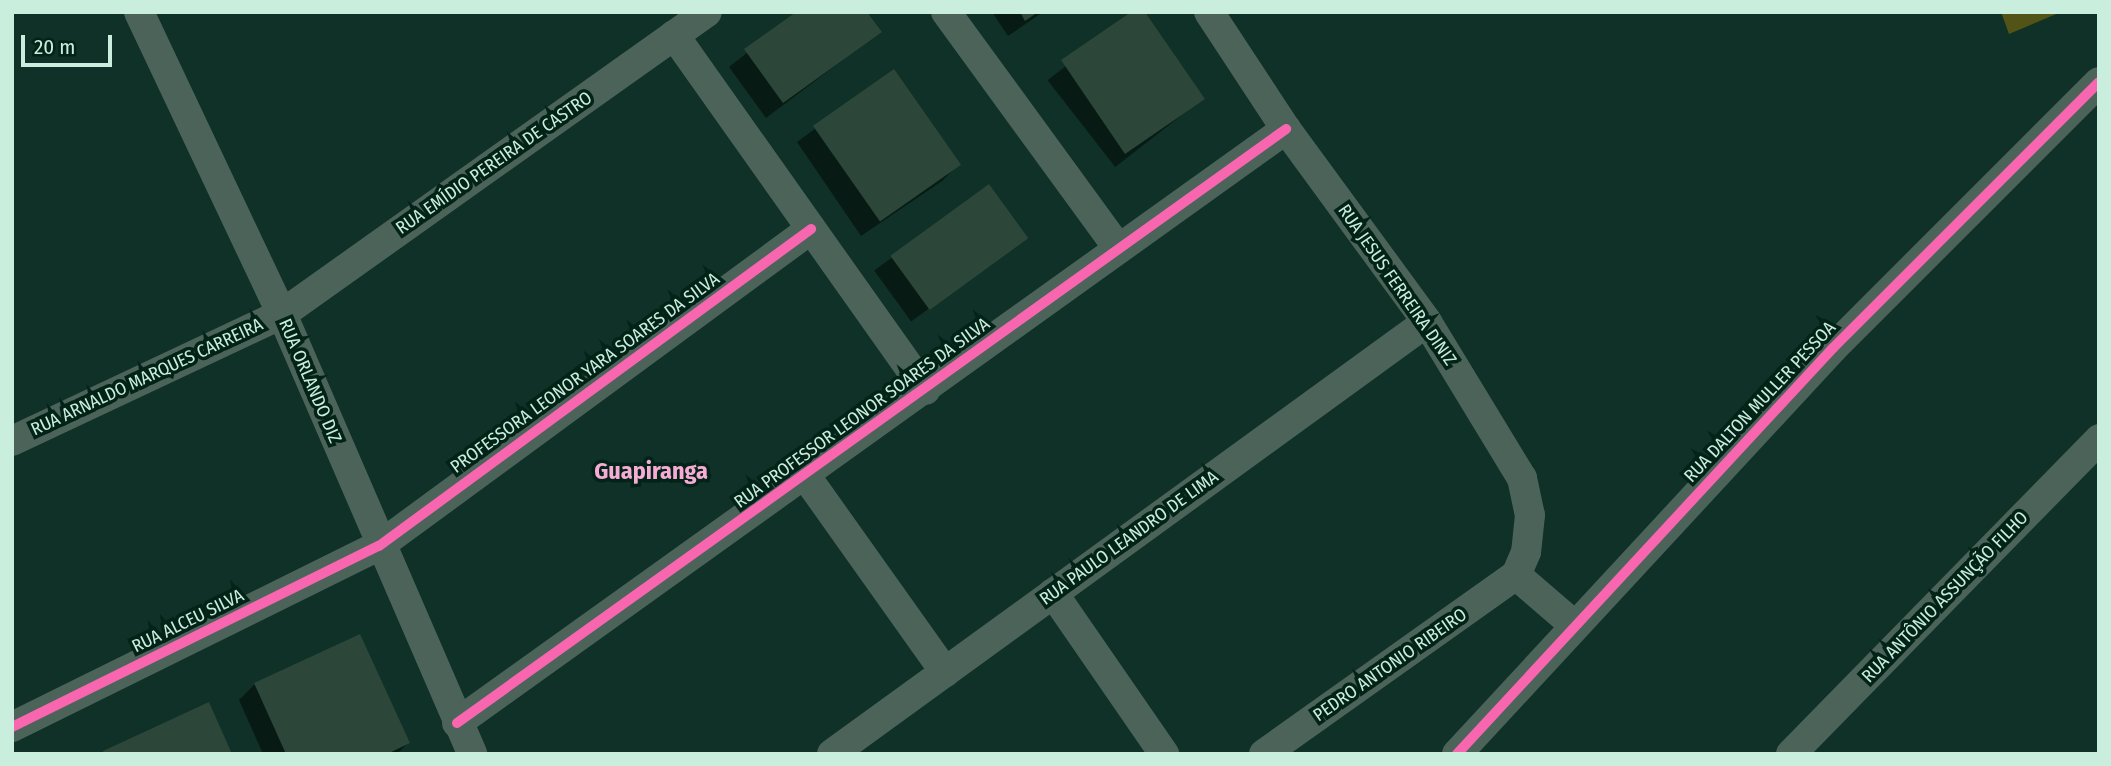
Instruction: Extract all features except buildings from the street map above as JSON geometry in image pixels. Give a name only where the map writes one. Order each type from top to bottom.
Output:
[{"type":"street","name":"RUA ORLANDO DIZ","points":[[139,12],[282,314],[379,545],[472,754]]},
{"type":"street","name":"RUA EMÍDIO PEREIRA DE CASTRO","points":[[282,314],[707,12]]},
{"type":"street","points":[[946,12],[1119,248]]},
{"type":"street","name":"RUA JESUS FERREIRA DINIZ","points":[[1209,12],[1286,130],[1427,322],[1522,478],[1530,515],[1525,552],[1516,575]]},
{"type":"street","points":[[674,35],[925,390]]},
{"type":"street","name":"RUA DALTON MULLER PESSOA","points":[[1457,754],[1833,348],[2099,82]]},
{"type":"street","name":"RUA PROFESSOR LEONOR SOARES DA SILVA","points":[[457,723],[1286,130]]},
{"type":"street","name":"PROFESSORA LEONOR YARA SOARES DA SILVA","points":[[379,545],[811,229]]},
{"type":"street","name":"RUA ARNALDO MARQUES CARREIRA","points":[[12,441],[282,314]]},
{"type":"street","name":"RUA PAULO LEANDRO DE LIMA","points":[[832,754],[1427,322]]},
{"type":"street","name":"RUA ANTÔNIO ASSUNÇÃO FILHO","points":[[1791,754],[2099,439]]},
{"type":"street","points":[[805,475],[945,672]]},
{"type":"street","name":"RUA ALCEU SILVA","points":[[12,727],[379,545]]},
{"type":"street","points":[[1516,575],[1575,626]]},
{"type":"street","name":"PEDRO ANTONIO RIBEIRO","points":[[1264,754],[1516,575]]},
{"type":"street","points":[[1054,593],[1164,754]]},
{"type":"shaded area","points":[[2001,12],[2061,12],[2009,34]]},
{"type":"cycle path","points":[[1457,754],[1833,348],[2099,82]]},
{"type":"cycle path","points":[[457,723],[1286,129]]},
{"type":"cycle path","points":[[12,727],[379,546],[811,229]]},
{"type":"district","name":"Guapiranga","points":[[651,472]]}]
